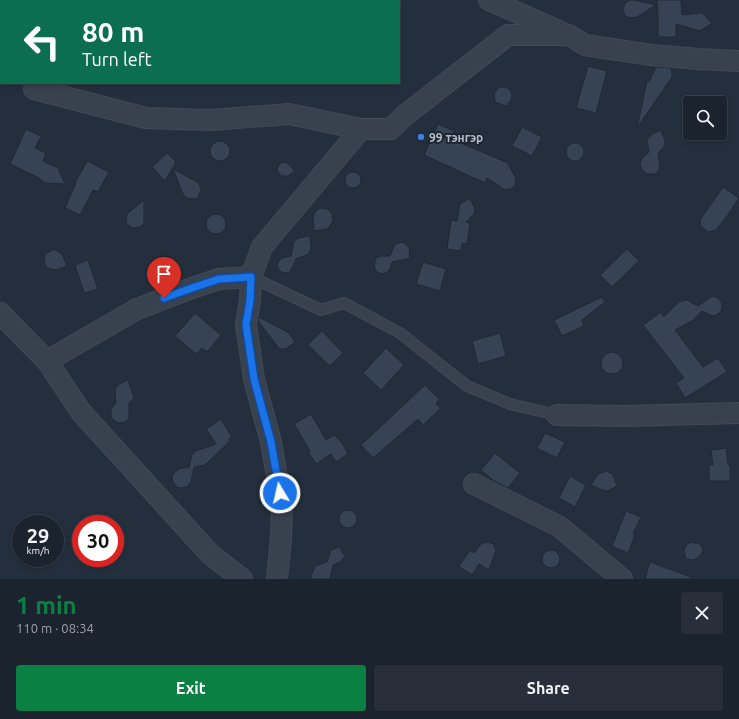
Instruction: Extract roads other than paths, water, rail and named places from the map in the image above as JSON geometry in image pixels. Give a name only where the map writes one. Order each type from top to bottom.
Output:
[{"type":"street","points":[[489,0],[569,35],[585,44],[643,54],[739,61]]},
{"type":"street","points":[[34,89],[146,118],[211,120],[289,114],[361,129],[391,129],[404,116],[508,35],[569,35]]},
{"type":"street","points":[[277,579],[282,506],[271,442],[254,379],[246,325],[250,300],[251,277],[262,247],[361,129]]},
{"type":"street","points":[[47,361],[137,310],[219,279],[251,277]]},
{"type":"street","points":[[0,313],[47,361],[81,412],[210,554],[242,579]]},
{"type":"street","points":[[557,415],[625,416],[739,413]]},
{"type":"street","points":[[474,484],[560,527],[622,579]]},
{"type":"lane","points":[[251,277],[321,310],[344,303],[400,333],[467,386],[510,404],[557,415]]},
{"type":"place","name":"99 тэнгэр","points":[[421,137]]}]
